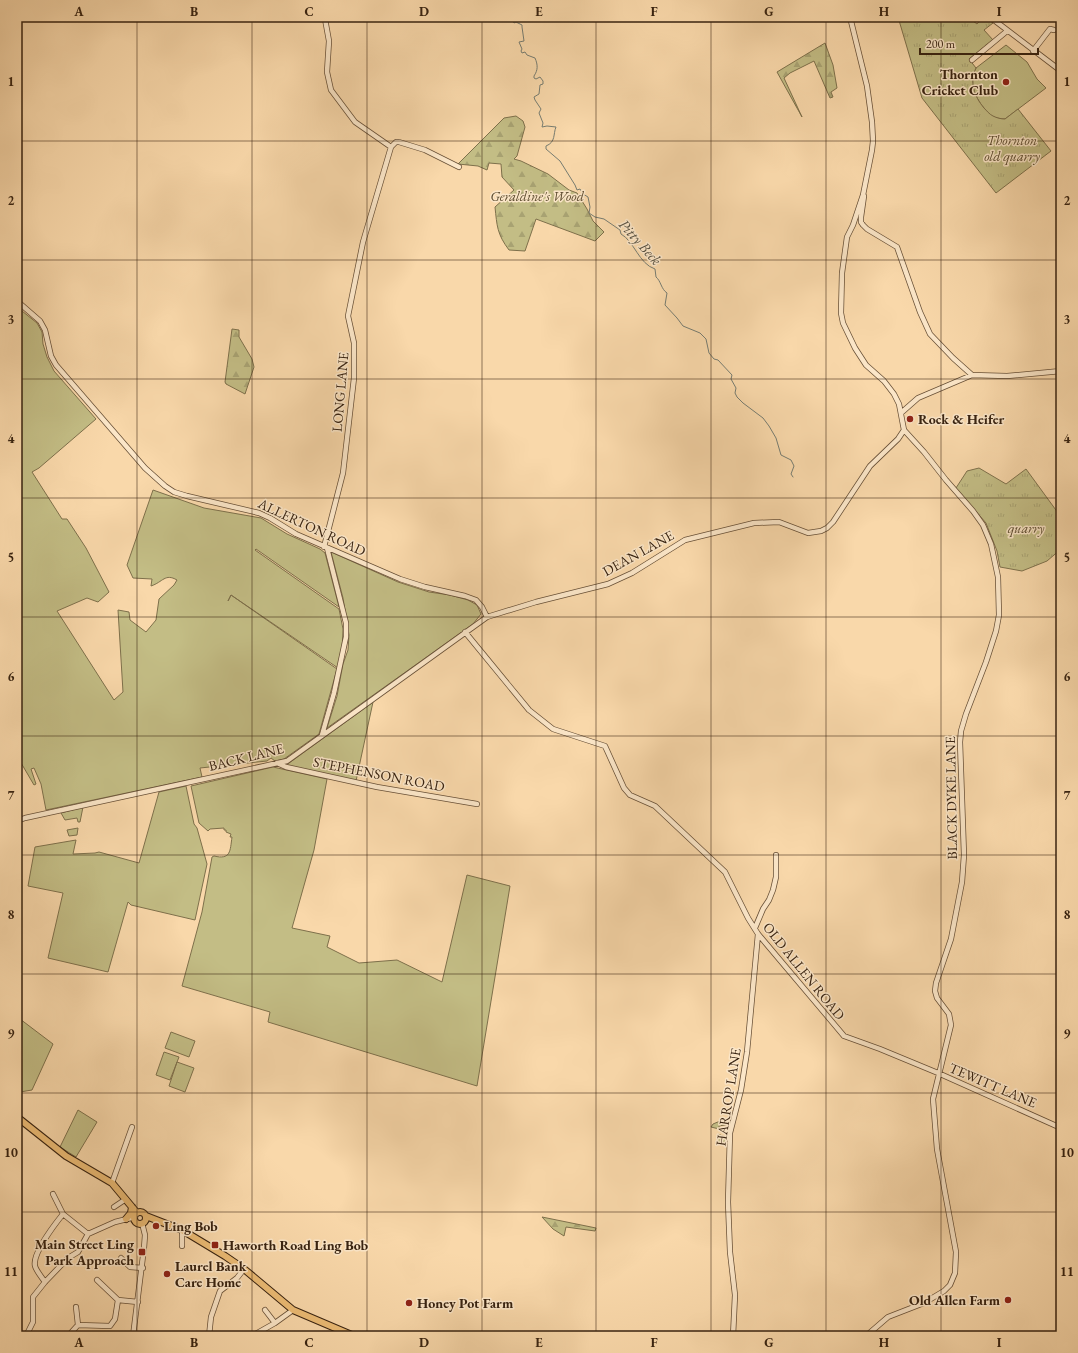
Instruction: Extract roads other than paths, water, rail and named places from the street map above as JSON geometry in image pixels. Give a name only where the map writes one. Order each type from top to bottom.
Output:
[{"type":"main road","points":[[17,1117],[66,1156],[112,1183],[132,1207],[136,1215],[136,1222],[139,1224],[146,1221],[146,1216]]},
{"type":"main road","points":[[126,1219],[131,1213],[132,1207]]},
{"type":"main road","points":[[136,1215],[142,1212],[146,1216],[182,1230],[244,1269],[293,1310],[354,1336]]},
{"type":"street","points":[[322,17],[325,19],[329,41],[327,72],[331,90],[354,122],[391,147],[396,142],[399,142],[425,150],[459,167]]},
{"type":"street","points":[[850,17],[867,86],[873,140],[863,195],[853,225],[846,237],[840,302],[841,313],[843,323],[866,365],[884,381],[894,394],[899,404],[904,430]]},
{"type":"street","points":[[990,17],[1061,71]]},
{"type":"street","points":[[1034,51],[1050,28]]},
{"type":"street","points":[[972,60],[1007,31]]},
{"type":"street","name":"LONG LANE","points":[[325,547],[344,473],[354,378],[354,343],[348,316],[363,242],[391,147]]},
{"type":"street","points":[[863,195],[861,222],[867,229],[897,247],[920,312],[930,334],[972,375]]},
{"type":"street","name":"ALLERTON ROAD","points":[[17,302],[40,321],[45,330],[51,356],[56,366],[145,468],[165,486],[174,492],[187,496],[259,513],[296,534],[400,579],[476,600],[482,607],[487,617]]},
{"type":"street","points":[[900,412],[918,398],[972,375],[1007,376],[1061,371]]},
{"type":"street","name":"DEAN LANE","points":[[487,617],[536,602],[608,584],[632,573],[685,540],[691,538],[754,523],[779,522],[808,533],[815,533],[827,528],[833,522],[870,466],[898,439],[904,430]]},
{"type":"street","name":"BLACK DYKE LANE","points":[[904,430],[924,452],[983,525],[995,558],[1000,601],[1000,615],[996,631],[961,731],[960,768],[964,855],[962,882],[951,939],[936,983],[937,998],[949,1014],[951,1025],[938,1073]]},
{"type":"street","points":[[322,735],[334,693],[346,637],[344,618],[325,547]]},
{"type":"street","name":"BACK LANE","points":[[17,821],[111,798],[287,761],[487,617]]},
{"type":"street","name":"OLD ALLEN ROAD","points":[[465,632],[529,710],[553,729],[605,746],[624,788],[630,795],[655,806],[725,872],[748,918],[758,934],[844,1036],[938,1073]]},
{"type":"street","name":"STEPHENSON ROAD","points":[[277,763],[286,767],[373,786],[477,804]]},
{"type":"street","points":[[755,928],[763,909],[770,900],[773,890],[776,877],[776,855]]},
{"type":"street","name":"HARROP LANE","points":[[733,1336],[735,1295],[730,1252],[728,1202],[730,1133],[741,1090],[747,1052],[758,934]]},
{"type":"street","points":[[866,1336],[888,1317],[926,1302],[944,1291],[950,1285],[955,1273],[956,1252],[937,1149],[934,1123],[933,1099],[938,1073]]},
{"type":"street","name":"TEWITT LANE","points":[[938,1073],[1061,1128]]},
{"type":"street","points":[[112,1183],[132,1127]]},
{"type":"street","points":[[53,1194],[63,1214],[88,1234]]},
{"type":"street","points":[[114,1207],[126,1199]]},
{"type":"street","points":[[45,1282],[35,1267],[35,1259],[48,1232],[63,1214]]},
{"type":"street","points":[[17,1331],[26,1336],[33,1322],[33,1297],[68,1258],[78,1252],[88,1234],[136,1215]]},
{"type":"street","points":[[133,1336],[143,1268],[145,1235],[142,1223]]},
{"type":"street","points":[[182,1230],[182,1246]]},
{"type":"street","points":[[121,1258],[130,1267],[143,1268]]},
{"type":"street","points":[[209,1336],[210,1317],[220,1291],[237,1278],[244,1269]]},
{"type":"street","points":[[97,1280],[118,1300],[138,1302]]},
{"type":"street","points":[[78,1325],[110,1326],[115,1319],[118,1300]]},
{"type":"street","points":[[68,1336],[78,1325],[76,1307]]},
{"type":"street","points":[[265,1310],[275,1323]]},
{"type":"street","points":[[253,1335],[275,1323],[293,1310]]},
{"type":"waterway","name":"Pitty Beck","points":[[511,17],[514,23],[516,22],[522,25],[524,41],[519,42],[522,53],[525,52],[527,55],[535,58],[537,67],[534,78],[536,79],[540,77],[543,81],[543,84],[540,85],[539,94],[534,97],[541,109],[539,113],[543,123],[542,127],[556,127],[553,140],[546,146],[546,149],[560,161],[577,190],[580,189],[583,194],[588,197],[590,207],[589,213],[595,217],[604,219],[620,230],[621,234],[626,237],[641,258],[649,266],[655,269],[656,277],[667,293],[665,305],[683,326],[700,333],[706,339],[709,353],[732,375],[731,379],[736,388],[735,393],[737,397],[763,418],[776,438],[781,455],[791,460],[794,466],[791,474],[793,477]]},
{"type":"waterway","points":[[111,1336],[115,1332],[128,1334]]},
{"type":"place","name":"Thornton Cricket Club","points":[[1006,82]]},
{"type":"place","name":"Rock & Heifer","points":[[910,419]]},
{"type":"place","name":"Ling Bob","points":[[156,1226]]},
{"type":"place","name":"Haworth Road Ling Bob","points":[[215,1245]]},
{"type":"place","name":"Main Street Ling Park Approach","points":[[142,1252]]},
{"type":"place","name":"Laurel Bank Care Home","points":[[167,1274]]},
{"type":"place","name":"Old Allen Farm","points":[[1008,1300]]},
{"type":"place","name":"Honey Pot Farm","points":[[409,1303]]},
{"type":"park label","name":"Thornton old quarry","points":[[1012,148]]},
{"type":"park label","name":"Geraldine's Wood","points":[[537,196]]},
{"type":"park label","name":"quarry","points":[[1026,528]]}]
